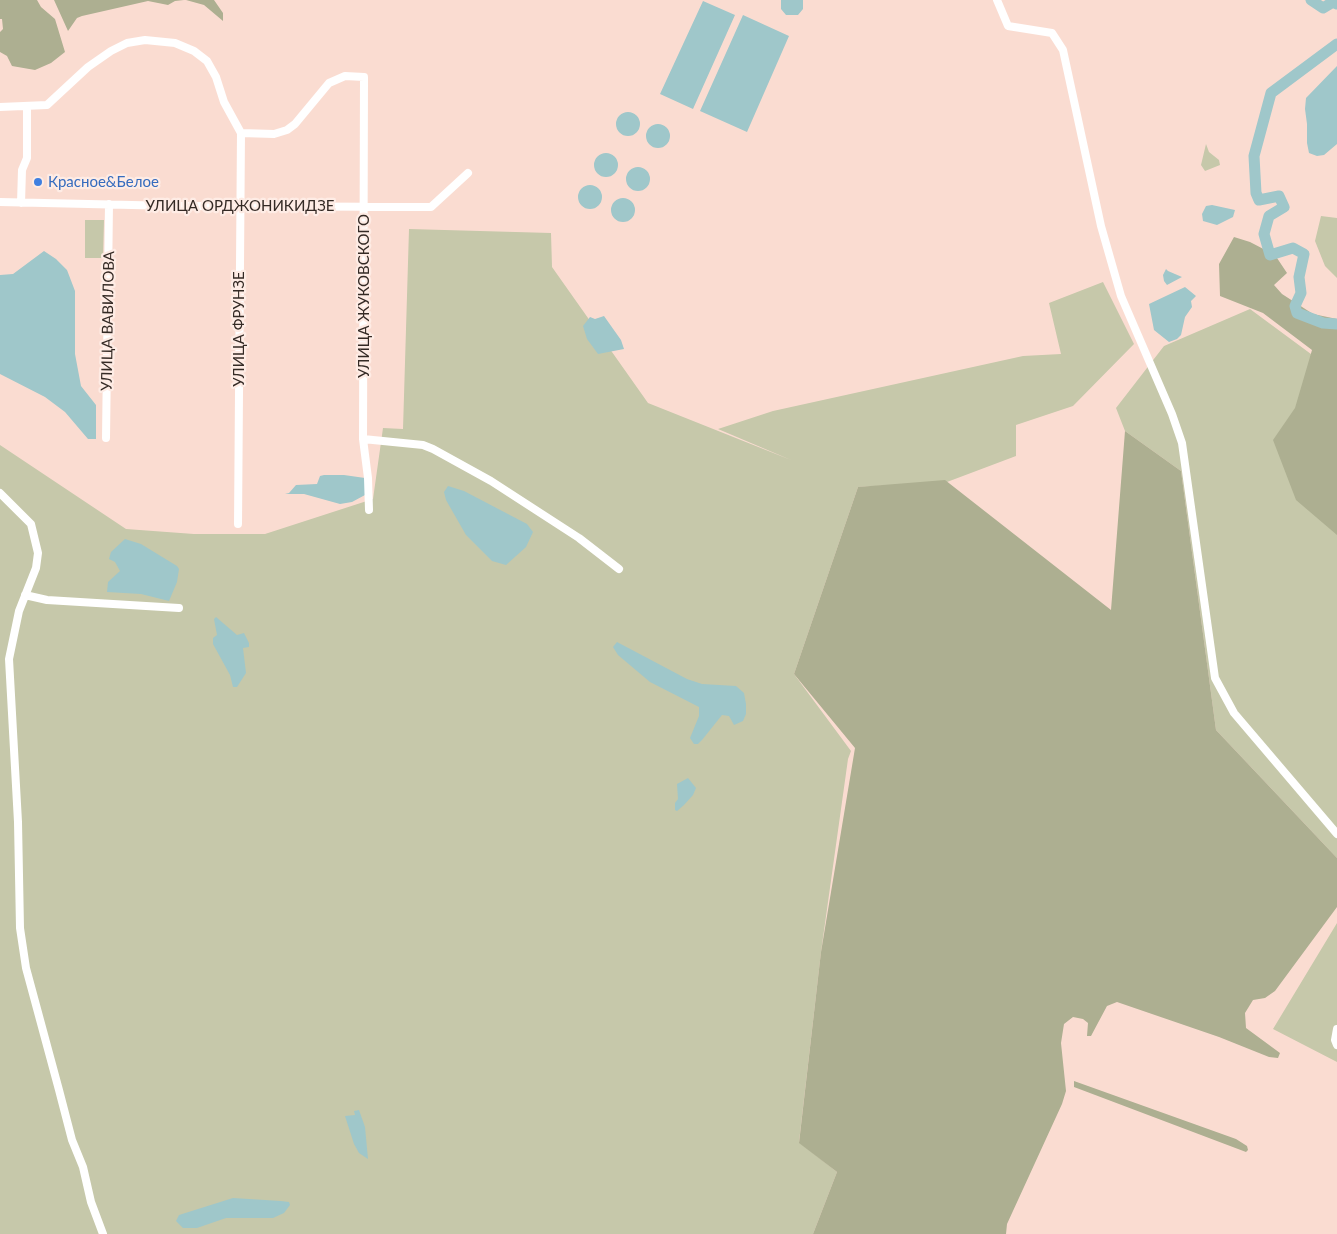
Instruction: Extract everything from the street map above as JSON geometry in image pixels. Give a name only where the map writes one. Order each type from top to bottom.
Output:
[{"type":"street","points":[[997,0],[1008,26],[1052,33],[1063,50],[1101,226],[1121,296],[1172,414],[1182,442],[1215,678],[1234,713],[1337,834]]},
{"type":"street","points":[[0,108],[46,105],[88,67],[127,43],[152,40],[175,43],[194,51],[207,61],[216,77],[224,102],[241,134]]},
{"type":"street","name":"УЛИЦА ЖУКОВСКОГО","points":[[241,134],[274,134],[287,130],[295,124],[329,83],[337,79],[357,76],[364,77],[362,439],[368,478],[369,510]]},
{"type":"street","points":[[22,203],[22,170],[26,158],[27,107]]},
{"type":"street","name":"УЛИЦА ФРУНЗЕ","points":[[238,524],[241,134]]},
{"type":"street","name":"УЛИЦА ОРДЖОНИКИДЗЕ","points":[[0,202],[431,206],[468,173]]},
{"type":"street","name":"УЛИЦА ВАВИЛОВА","points":[[106,438],[109,204]]},
{"type":"street","points":[[362,439],[423,445],[433,448],[491,481],[579,538],[618,569]]},
{"type":"street","points":[[0,493],[31,524],[36,538],[38,553],[36,568],[19,611],[9,659],[18,822],[20,928],[26,968],[72,1140],[83,1167],[91,1202],[103,1234]]},
{"type":"street","points":[[25,594],[47,600],[179,608]]},
{"type":"street","points":[[1337,1029],[1335,1040],[1337,1045]]},
{"type":"green space","points":[[0,0],[37,0],[41,7],[55,19],[65,52],[51,63],[35,70],[12,66],[7,56],[0,52],[0,32],[3,29],[2,19],[0,19]]},
{"type":"green space","points":[[54,0],[184,0],[175,1],[168,5],[148,1],[82,16],[77,18],[68,31]]},
{"type":"green space","points":[[186,0],[214,0],[223,13],[223,21],[204,5]]},
{"type":"green space","points":[[1206,144],[1209,152],[1219,160],[1220,165],[1205,171],[1201,165]]},
{"type":"green space","points":[[1321,216],[1337,218],[1337,278],[1325,266],[1315,241]]},
{"type":"green space","points":[[85,220],[104,220],[103,258],[85,258]]},
{"type":"green space","points":[[409,229],[551,233],[552,267],[648,403],[791,460],[718,429],[773,411],[1023,356],[1061,354],[1049,303],[1103,282],[1134,344],[1073,406],[1016,425],[1016,456],[947,482],[858,487],[794,674],[851,751],[848,759],[821,952],[799,1142],[837,1172],[813,1234],[0,1234],[0,445],[126,529],[194,534],[265,534],[373,499],[383,428],[403,429]]},
{"type":"green space","points":[[1234,237],[1250,242],[1275,255],[1287,273],[1274,285],[1282,294],[1313,314],[1337,319],[1337,535],[1296,500],[1273,440],[1295,408],[1312,350],[1263,313],[1220,296],[1219,264]]},
{"type":"green space","points":[[1250,309],[1315,357],[1337,507],[1337,858],[1216,730],[1181,471],[1125,431],[1116,408],[1164,346]]},
{"type":"green space","points":[[1125,431],[1181,471],[1216,730],[1337,858],[1337,907],[1275,991],[1265,998],[1253,1000],[1245,1013],[1246,1028],[1280,1053],[1278,1058],[1269,1057],[1219,1037],[1117,1002],[1107,1006],[1091,1036],[1087,1036],[1088,1023],[1083,1019],[1073,1017],[1064,1024],[1061,1043],[1066,1091],[1062,1104],[1007,1224],[1006,1234],[813,1234],[837,1172],[799,1143],[821,952],[855,748],[794,674],[858,487],[945,480],[1111,610]]},
{"type":"green space","points":[[1337,923],[1337,1062],[1273,1029]]},
{"type":"green space","points":[[1074,1081],[1236,1139],[1247,1146],[1248,1150],[1246,1152],[1074,1087]]},
{"type":"water","points":[[781,0],[803,0],[803,9],[798,15],[786,15],[781,9]]},
{"type":"water","points":[[703,1],[735,15],[693,109],[660,94]]},
{"type":"water","points":[[743,15],[789,36],[747,132],[700,111]]},
{"type":"water","points":[[1337,66],[1337,144],[1324,155],[1317,156],[1309,153],[1307,143],[1306,98]]},
{"type":"water","points":[[628,112],[637,115],[640,124],[637,133],[628,136],[619,133],[616,124],[619,115]]},
{"type":"water","points":[[653,124],[663,124],[670,131],[670,141],[663,148],[653,148],[646,141],[646,131]]},
{"type":"water","points":[[606,153],[615,156],[618,165],[615,174],[606,177],[597,174],[594,165],[597,156]]},
{"type":"water","points":[[638,167],[647,170],[650,179],[647,188],[638,191],[629,188],[626,179],[629,170]]},
{"type":"water","points":[[590,185],[599,188],[602,197],[599,206],[590,209],[581,206],[578,197],[581,188]]},
{"type":"water","points":[[623,198],[632,201],[635,210],[632,219],[623,222],[614,219],[611,210],[614,201]]},
{"type":"water","points":[[1212,205],[1235,210],[1233,217],[1217,225],[1203,221],[1202,214],[1206,206]]},
{"type":"water","points":[[44,251],[67,270],[75,291],[75,354],[81,386],[96,405],[96,439],[88,439],[65,412],[45,397],[0,374],[0,275],[13,274]]},
{"type":"water","points":[[1166,269],[1182,277],[1167,285],[1163,275]]},
{"type":"water","points":[[1185,287],[1196,296],[1191,301],[1192,307],[1185,317],[1181,335],[1169,342],[1154,330],[1149,304]]},
{"type":"water","points":[[604,316],[621,340],[624,349],[598,354],[587,339],[583,326],[590,317],[595,319]]},
{"type":"water","points":[[320,476],[365,478],[365,495],[352,502],[340,504],[304,494],[285,494],[289,493],[296,485],[317,484]]},
{"type":"water","points":[[448,486],[464,491],[527,524],[533,532],[526,547],[506,565],[492,561],[466,535],[446,500],[444,492]]},
{"type":"water","points":[[125,539],[141,544],[177,566],[179,569],[177,582],[169,601],[141,594],[107,592],[108,582],[120,571],[115,562],[109,559],[111,552]]},
{"type":"water","points":[[216,617],[237,635],[244,633],[249,643],[249,647],[243,648],[246,673],[237,687],[233,687],[230,675],[213,644],[213,638],[217,635],[214,619]]},
{"type":"water","points":[[617,642],[687,679],[702,684],[736,686],[744,693],[746,714],[743,721],[734,725],[729,716],[722,715],[702,740],[698,744],[694,744],[690,738],[699,716],[699,707],[650,682],[618,655],[613,647]]},
{"type":"water","points":[[688,778],[696,788],[693,795],[677,811],[675,810],[675,803],[678,799],[677,784]]},
{"type":"water","points":[[359,1110],[365,1127],[368,1159],[359,1153],[354,1144],[345,1116],[355,1115],[354,1111]]},
{"type":"water","points":[[233,1198],[281,1201],[289,1202],[290,1205],[284,1213],[273,1218],[226,1218],[197,1228],[183,1228],[176,1221],[179,1215]]},
{"type":"waterway","points":[[1311,0],[1323,8],[1333,2],[1337,4]]},
{"type":"waterway","points":[[1337,44],[1271,93],[1254,156],[1256,193],[1259,200],[1279,196],[1284,207],[1269,216],[1264,234],[1270,255],[1293,248],[1304,254],[1299,277],[1301,293],[1295,306],[1297,313],[1323,323],[1337,324]]},
{"type":"place","name":"Красное&Белое","points":[[38,182]]}]
